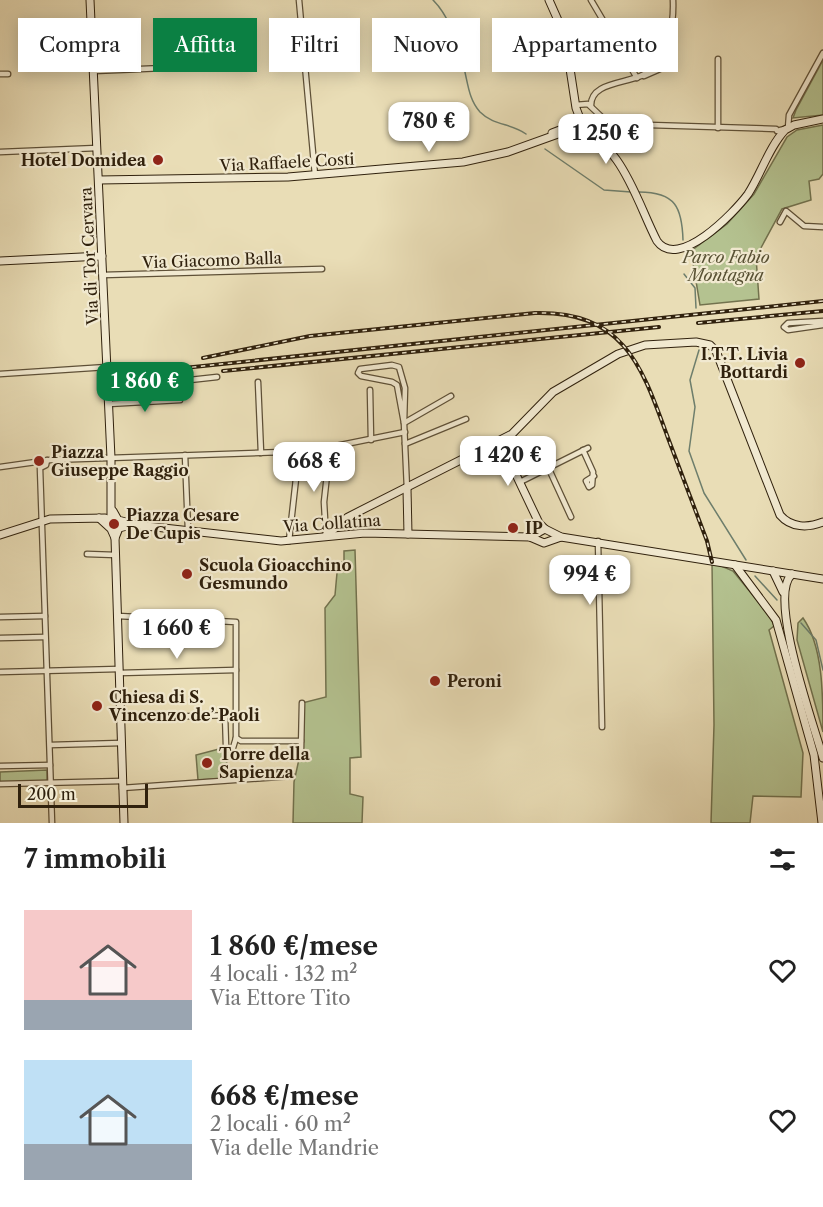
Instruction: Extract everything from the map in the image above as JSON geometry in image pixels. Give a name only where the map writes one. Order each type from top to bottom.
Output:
[{"type":"street","name":"Via di Tor Cervara","points":[[90,0],[91,18]]},
{"type":"street","points":[[299,0],[315,175]]},
{"type":"street","points":[[549,0],[565,36],[576,107],[581,122],[592,137],[614,155],[660,246],[673,251],[687,248],[734,210],[747,195],[779,138],[788,128],[789,116],[823,53]]},
{"type":"street","points":[[591,0],[639,77]]},
{"type":"street","points":[[639,77],[652,69],[665,49],[674,0]]},
{"type":"street","points":[[718,59],[718,128]]},
{"type":"street","name":"Via di Tor Cervara","points":[[94,72],[114,524]]},
{"type":"street","points":[[592,137],[569,128],[576,107],[598,90],[655,72]]},
{"type":"street","points":[[0,74],[8,74]]},
{"type":"street","points":[[591,106],[592,96]]},
{"type":"street","points":[[584,103],[591,106],[607,122],[617,124],[777,129],[823,119]]},
{"type":"street","name":"Via Raffaele Costi","points":[[99,180],[188,181],[315,175],[471,161],[494,156],[581,122]]},
{"type":"street","points":[[777,129],[779,138]]},
{"type":"street","points":[[0,152],[97,148]]},
{"type":"street","points":[[780,222],[786,211],[804,226],[823,227]]},
{"type":"street","points":[[0,261],[102,256]]},
{"type":"street","name":"Via Giacomo Balla","points":[[103,275],[322,268]]},
{"type":"street","points":[[788,323],[823,323],[790,330],[784,327],[788,323]]},
{"type":"street","points":[[326,536],[348,518],[500,441],[518,429],[553,392],[629,349],[696,342],[712,346],[730,384],[778,512],[787,522],[796,525],[811,526],[823,522]]},
{"type":"street","points":[[404,423],[405,388],[399,367],[392,365],[360,369],[361,376],[396,384],[405,432],[408,534]]},
{"type":"street","points":[[0,374],[107,367]]},
{"type":"street","points":[[108,389],[217,377]]},
{"type":"street","points":[[258,382],[261,453]]},
{"type":"street","points":[[370,390],[371,440]]},
{"type":"street","points":[[404,423],[451,396]]},
{"type":"street","points":[[108,404],[180,400]]},
{"type":"street","points":[[405,444],[466,419]]},
{"type":"street","points":[[0,467],[48,460],[299,452],[330,448],[405,432]]},
{"type":"street","points":[[500,441],[539,523],[541,535]]},
{"type":"street","points":[[326,536],[324,498],[330,448]]},
{"type":"street","points":[[520,482],[585,449],[594,476]]},
{"type":"street","points":[[289,541],[299,452]]},
{"type":"street","points":[[185,455],[189,530]]},
{"type":"street","points":[[40,470],[48,460]]},
{"type":"street","points":[[30,462],[40,470],[52,823]]},
{"type":"street","points":[[548,467],[571,517]]},
{"type":"street","points":[[0,535],[42,521],[59,518],[99,518],[114,524],[124,823]]},
{"type":"street","name":"Via Collatina","points":[[114,524],[289,541],[355,533],[541,535],[597,541],[823,579]]},
{"type":"street","points":[[597,541],[602,727]]},
{"type":"street","points":[[87,554],[116,555]]},
{"type":"street","points":[[735,565],[776,620],[814,754],[822,823]]},
{"type":"street","points":[[773,571],[783,592],[788,636],[823,758]]},
{"type":"street","points":[[783,592],[786,580],[792,574]]},
{"type":"street","points":[[0,617],[45,616]]},
{"type":"street","points":[[118,616],[236,622],[236,738],[232,751],[226,746],[225,715]]},
{"type":"street","points":[[0,638],[45,637]]},
{"type":"street","points":[[0,672],[236,670]]},
{"type":"street","points":[[301,750],[302,703]]},
{"type":"street","points":[[120,718],[236,715]]},
{"type":"street","points":[[236,738],[241,741],[301,741]]},
{"type":"street","points":[[50,745],[121,743]]},
{"type":"street","points":[[0,766],[51,765]]},
{"type":"street","points":[[0,784],[51,782],[122,784],[292,776]]},
{"type":"green space","points":[[823,60],[823,115],[793,118],[796,110]]},
{"type":"green space","name":"Parco Fabio Montagna","points":[[823,125],[823,174],[819,179],[809,181],[811,200],[782,209],[756,257],[759,299],[700,305],[691,251],[727,224],[754,194],[787,137],[797,130]]},
{"type":"green space","points":[[355,550],[361,757],[350,758],[350,794],[363,797],[362,823],[293,823],[294,782],[301,750],[302,703],[326,697],[325,608],[335,595],[338,562],[344,562],[344,551]]},
{"type":"green space","points":[[712,562],[733,571],[770,616],[774,626],[769,630],[803,753],[801,797],[753,796],[750,823],[711,823],[714,725]]},
{"type":"green space","points":[[803,618],[815,642],[818,657],[822,687],[823,732],[797,640],[798,623]]},
{"type":"green space","points":[[223,748],[231,778],[198,780],[196,755]]},
{"type":"green space","points":[[47,770],[47,781],[0,783],[0,772]]},
{"type":"waterway","points":[[433,0],[453,32],[469,92],[476,107],[485,117],[526,134]]},
{"type":"waterway","points":[[545,149],[604,190],[631,192]]},
{"type":"waterway","points":[[639,192],[661,195],[674,204],[681,219],[683,240]]},
{"type":"waterway","points":[[684,274],[695,288],[696,308]]},
{"type":"waterway","points":[[699,350],[690,380],[695,407],[689,451],[704,493],[746,560]]},
{"type":"waterway","points":[[755,576],[777,600]]},
{"type":"waterway","points":[[801,623],[816,640],[823,670]]},
{"type":"railway","points":[[174,369],[823,301]]},
{"type":"railway","points":[[698,323],[823,311]]},
{"type":"railway","points":[[203,358],[310,336],[535,313],[565,315],[590,322],[610,333],[626,348],[649,388],[707,541],[712,562]]},
{"type":"railway","points":[[223,371],[659,327]]},
{"type":"place","name":"Hotel Domidea","points":[[158,160]]},
{"type":"place","name":"I.T.T. Livia Bottardi","points":[[800,363]]},
{"type":"place","name":"Piazza Giuseppe Raggio","points":[[39,461]]},
{"type":"place","name":"Piazza Cesare De Cupis","points":[[114,524]]},
{"type":"place","name":"IP","points":[[513,528]]},
{"type":"place","name":"Scuola Gioacchino Gesmundo","points":[[187,574]]},
{"type":"place","name":"Peroni","points":[[435,681]]},
{"type":"place","name":"Chiesa di S. Vincenzo de’ Paoli","points":[[97,706]]},
{"type":"place","name":"Torre della Sapienza","points":[[207,763]]}]
